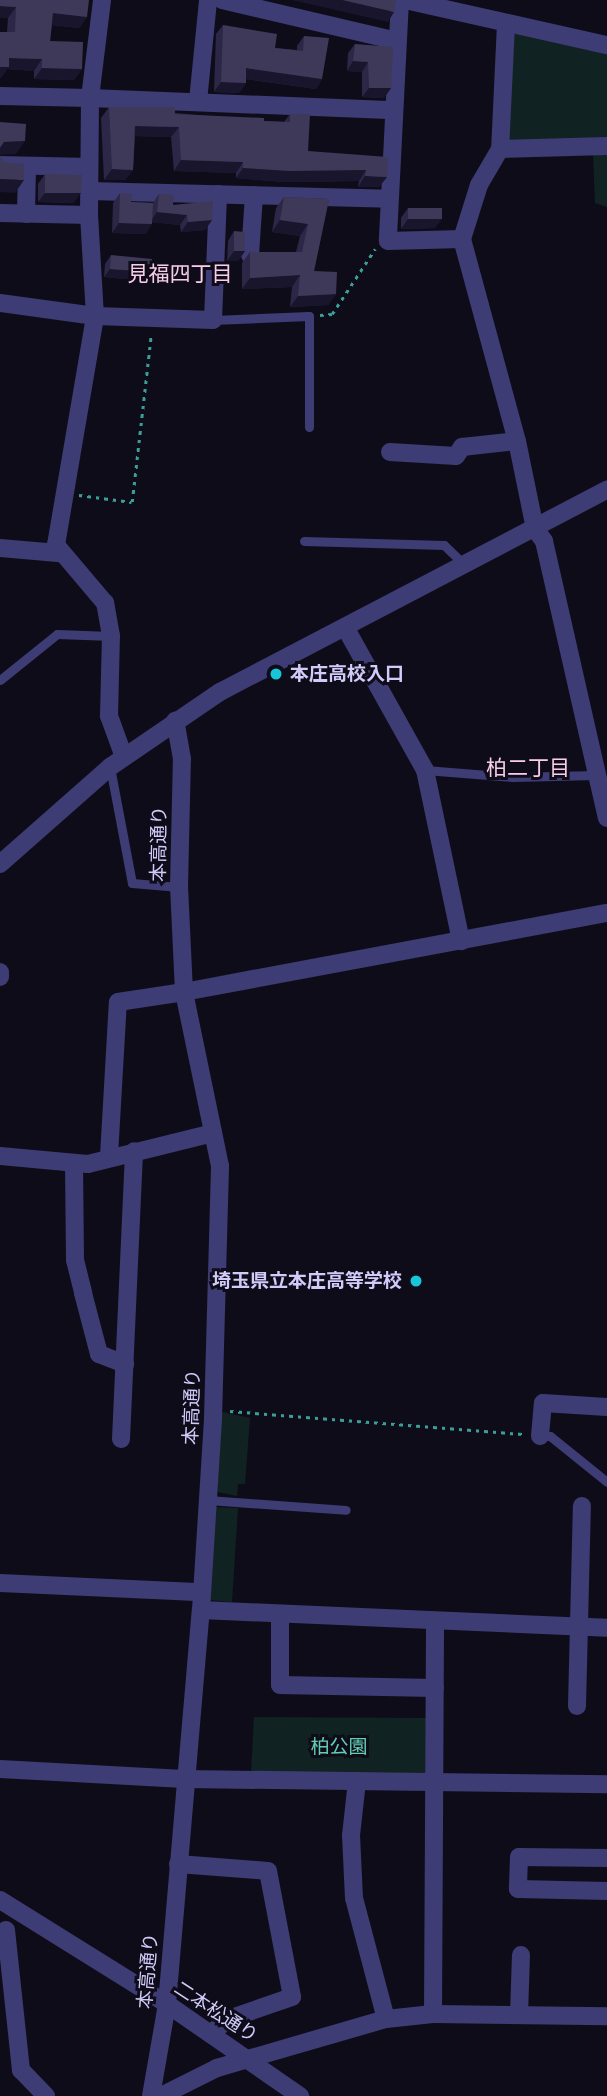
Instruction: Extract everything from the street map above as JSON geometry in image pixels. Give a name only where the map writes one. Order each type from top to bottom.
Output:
[{"type":"street","points":[[102,0],[90,98],[89,215],[95,316],[56,536],[58,553],[98,592],[110,618],[109,716],[117,762]]},
{"type":"street","points":[[198,101],[208,0]]},
{"type":"street","points":[[222,0],[397,41]]},
{"type":"street","points":[[400,0],[387,241],[462,239]]},
{"type":"street","points":[[405,0],[607,45]]},
{"type":"street","points":[[506,24],[500,149],[480,185],[462,239],[517,441],[535,529],[544,541],[607,818]]},
{"type":"street","points":[[0,96],[394,110]]},
{"type":"street","points":[[500,149],[607,146]]},
{"type":"street","points":[[0,165],[89,167]]},
{"type":"street","points":[[26,214],[27,166]]},
{"type":"street","points":[[89,191],[388,199]]},
{"type":"street","points":[[0,303],[95,316],[214,320],[218,194]]},
{"type":"street","points":[[250,255],[254,195]]},
{"type":"street","points":[[0,213],[89,215]]},
{"type":"street","points":[[390,453],[456,456],[462,447],[517,441]]},
{"type":"street","points":[[0,862],[117,762],[175,721],[345,627],[607,490]]},
{"type":"street","points":[[0,548],[58,553]]},
{"type":"street","points":[[345,627],[425,770],[461,941]]},
{"type":"street","name":"本高通り","points":[[151,2096],[167,2004],[184,1779],[201,1610],[214,1407],[220,1166],[184,992],[179,887],[182,759],[175,721]]},
{"type":"street","points":[[110,1156],[118,1002],[607,913]]},
{"type":"street","points":[[0,1156],[74,1163],[212,1133]]},
{"type":"street","points":[[121,1439],[134,1151]]},
{"type":"street","points":[[74,1163],[75,1260],[83,1293],[99,1354],[125,1364]]},
{"type":"street","points":[[540,1436],[542,1403],[607,1407]]},
{"type":"street","points":[[577,1706],[582,1506]]},
{"type":"street","points":[[0,1583],[202,1592]]},
{"type":"street","points":[[201,1610],[607,1628]]},
{"type":"street","points":[[280,1614],[280,1685],[435,1688]]},
{"type":"street","points":[[433,2014],[435,1621]]},
{"type":"street","points":[[0,1769],[184,1779],[607,1784]]},
{"type":"street","points":[[357,1781],[351,1835],[354,1898],[386,2019]]},
{"type":"street","points":[[607,1858],[519,1857],[518,1889],[607,1891]]},
{"type":"street","points":[[178,1864],[268,1871],[292,1997],[228,2019],[211,2034]]},
{"type":"street","points":[[2,1898],[3,1930],[21,2070],[46,2096]]},
{"type":"street","name":"二本松通り","points":[[2,1898],[167,2004],[300,2096]]},
{"type":"street","points":[[519,2015],[521,1955]]},
{"type":"street","points":[[161,2096],[247,2058],[386,2019],[433,2014],[607,2016]]},
{"type":"lane","points":[[214,320],[309,316],[309,427]]},
{"type":"lane","points":[[304,541],[444,545],[466,566]]},
{"type":"lane","points":[[0,680],[57,634],[111,636]]},
{"type":"lane","points":[[117,762],[132,883],[179,887]]},
{"type":"lane","points":[[425,770],[513,777],[596,775]]},
{"type":"lane","points":[[540,1436],[550,1436],[607,1482]]},
{"type":"lane","points":[[208,1500],[346,1510]]},
{"type":"path","points":[[309,316],[332,314],[369,252],[387,241]]},
{"type":"path","points":[[65,494],[132,502],[153,318]]},
{"type":"path","points":[[214,1407],[244,1414],[540,1436]]},
{"type":"green space","points":[[511,30],[607,51],[607,207],[595,203],[593,154],[506,141]]},
{"type":"green space","points":[[222,1412],[250,1418],[245,1484],[238,1484],[237,1496],[217,1492]]},
{"type":"green space","points":[[215,1507],[238,1508],[232,1602],[208,1600]]},
{"type":"green space","name":"柏公園","points":[[254,1717],[426,1718],[426,1772],[421,1778],[251,1775]]},
{"type":"building","points":[[0,0],[89,0],[87,17],[53,13],[50,41],[83,42],[82,69],[42,68],[42,59],[9,58],[9,67],[0,67],[0,32],[15,32],[16,7],[0,6]]},
{"type":"building","points":[[342,0],[396,0],[394,12]]},
{"type":"building","points":[[223,25],[277,34],[275,48],[303,51],[304,36],[329,38],[322,79],[246,68],[246,83],[221,82]]},
{"type":"building","points":[[355,44],[393,47],[391,88],[369,88],[368,62],[353,61]]},
{"type":"building","points":[[109,107],[175,107],[175,114],[264,118],[264,121],[290,122],[290,114],[310,114],[308,151],[388,157],[387,177],[365,176],[366,170],[290,171],[243,168],[243,162],[181,160],[179,127],[135,126],[133,170],[112,169]]},
{"type":"building","points":[[0,122],[26,124],[25,141],[4,142],[0,148]]},
{"type":"building","points":[[0,156],[4,162],[24,164],[24,180],[0,179]]},
{"type":"building","points":[[45,174],[82,175],[81,193],[45,193]]},
{"type":"building","points":[[120,193],[132,194],[131,202],[153,203],[152,224],[119,223]]},
{"type":"building","points":[[159,194],[174,195],[173,205],[213,201],[212,220],[188,222],[187,215],[157,212]]},
{"type":"building","points":[[284,197],[329,199],[314,271],[337,272],[336,294],[298,296],[300,275],[250,278],[250,252],[302,252],[308,224],[280,220]]},
{"type":"building","points":[[408,208],[442,208],[442,219],[408,219]]},
{"type":"building","points":[[234,231],[245,232],[245,251],[234,251]]},
{"type":"building","points":[[111,255],[152,259],[152,272],[110,269]]},
{"type":"place","name":"本庄高校入口","points":[[276,674]]},
{"type":"place","name":"埼玉県立本庄高等学校","points":[[416,1281]]},
{"type":"district","name":"見福四丁目","points":[[180,274]]},
{"type":"district","name":"柏二丁目","points":[[528,768]]}]
